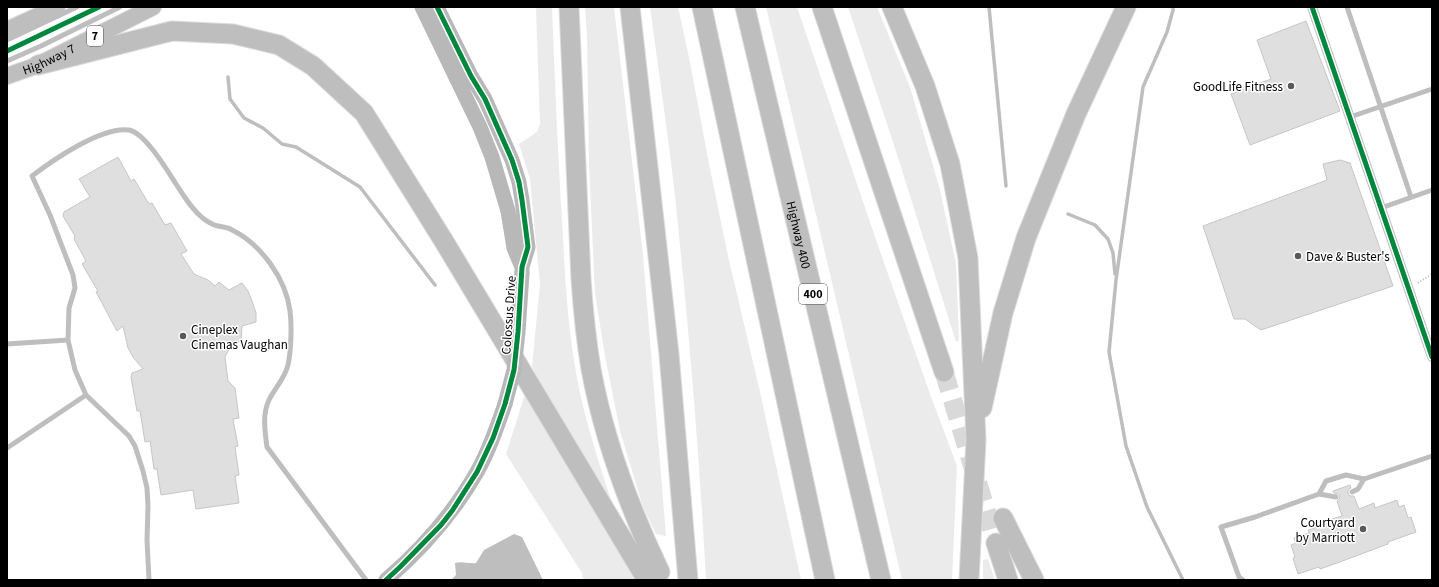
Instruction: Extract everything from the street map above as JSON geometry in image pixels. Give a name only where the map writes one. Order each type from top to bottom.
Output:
[{"type":"highway","points":[[569,7],[584,323],[591,369],[601,415],[614,461],[641,533],[653,576]]},
{"type":"highway","points":[[630,7],[669,354],[687,576]]},
{"type":"highway","points":[[702,7],[825,580]]},
{"type":"highway","name":"Highway 400","points":[[745,7],[881,580]]},
{"type":"highway","points":[[822,7],[944,372]]},
{"type":"highway","points":[[892,7],[925,86],[950,164],[968,258],[976,440],[969,580]]},
{"type":"highway","points":[[976,440],[986,386],[1003,313],[1026,238],[1076,114],[1126,7]]},
{"type":"highway","points":[[38,65],[172,31],[233,34],[279,45],[313,66],[364,113],[653,576]]},
{"type":"highway","points":[[1003,518],[1034,580]]},
{"type":"highway","points":[[996,543],[1008,580]]},
{"type":"main road","points":[[7,30],[57,7]]},
{"type":"main road","name":"Highway 7","points":[[7,76],[38,65],[153,7]]},
{"type":"street","name":"Colossus Drive","points":[[422,7],[480,126],[492,157],[508,211],[514,248],[522,270]]},
{"type":"street","name":"Colossus Drive","points":[[386,580],[400,568],[431,536],[452,511],[477,472],[493,438],[505,404],[514,370],[522,270],[528,247],[519,182],[512,160],[485,99],[471,76],[437,7]]},
{"type":"street","points":[[1312,7],[1432,357]]},
{"type":"lane","points":[[7,40],[77,7]]},
{"type":"lane","points":[[7,61],[120,7]]},
{"type":"lane","points":[[1347,7],[1411,197]]},
{"type":"lane","points":[[1350,117],[1432,89]]},
{"type":"lane","points":[[149,580],[147,488],[135,446],[123,429],[86,395],[75,370],[68,340],[69,308],[75,288],[73,275],[50,215],[32,176],[49,163],[91,138],[122,130],[131,131],[140,136],[159,158],[195,211],[204,219],[217,226],[231,229],[246,239],[262,253],[280,278],[290,310],[291,332],[288,365],[282,379],[268,401],[265,416],[267,447],[366,580]]},
{"type":"lane","points":[[1381,208],[1432,190]]},
{"type":"lane","points":[[7,344],[68,340]]},
{"type":"lane","points":[[7,448],[86,395]]},
{"type":"lane","points":[[1319,494],[1326,481],[1346,475],[1364,479],[1432,456]]},
{"type":"lane","points":[[1352,492],[1358,489],[1364,479]]},
{"type":"lane","points":[[1243,580],[1239,577],[1221,527],[1319,494],[1336,497]]},
{"type":"path","points":[[1409,288],[1432,274]]},
{"type":"shaded area","points":[[536,7],[552,7],[558,151],[568,310],[573,354],[584,411],[594,448],[612,503],[543,391],[532,366],[540,284],[530,179],[519,144],[537,132],[540,124]]},
{"type":"shaded area","points":[[585,7],[614,7],[643,255],[666,536],[656,534],[643,507],[620,431],[605,356],[595,294],[589,164],[587,36]]},
{"type":"shaded area","points":[[650,7],[678,7],[728,256],[760,392],[801,580],[706,580],[693,384],[684,285],[674,187]]},
{"type":"shaded area","points":[[766,7],[797,7],[874,234],[957,466],[952,580],[902,580]]},
{"type":"shaded area","points":[[848,7],[877,7],[910,87],[940,190],[956,264],[959,340],[956,342],[894,145]]},
{"type":"shaded area","points":[[525,394],[636,580],[583,580],[582,573],[506,454]]},
{"type":"shaded area","points":[[514,534],[522,537],[543,580],[451,580],[456,575],[455,563],[476,563],[484,550]]},
{"type":"shaded area","points":[[988,559],[995,580],[983,580],[983,560]]},
{"type":"building","name":"GoodLife Fitness","points":[[1306,21],[1340,111],[1250,145],[1231,94],[1271,79],[1257,40]]},
{"type":"building","name":"Cineplex Cinemas Vaughan","points":[[118,157],[131,181],[134,179],[149,204],[152,203],[165,225],[171,223],[187,251],[181,254],[194,274],[208,280],[215,286],[219,282],[229,290],[242,283],[248,291],[252,301],[256,313],[256,322],[242,326],[241,342],[233,341],[225,357],[228,381],[235,388],[239,418],[233,419],[238,446],[235,447],[239,475],[235,476],[239,503],[196,509],[193,490],[161,495],[157,469],[154,469],[150,441],[145,442],[140,411],[137,411],[131,377],[132,373],[143,369],[128,348],[123,326],[117,331],[96,292],[98,291],[82,264],[86,261],[74,239],[75,236],[63,216],[64,212],[90,197],[79,179]]},
{"type":"building","name":"Dave & Buster's","points":[[1340,160],[1350,163],[1393,286],[1261,330],[1245,319],[1234,319],[1203,226],[1327,180],[1323,164]]},
{"type":"building","name":"Courtyard by Marriott","points":[[1350,485],[1351,488],[1348,490],[1348,493],[1350,496],[1354,496],[1359,509],[1374,503],[1375,508],[1397,500],[1399,507],[1404,505],[1408,518],[1411,517],[1416,532],[1337,563],[1298,574],[1291,545],[1296,543],[1294,538],[1309,533],[1308,530],[1329,523],[1328,520],[1342,516],[1337,501],[1340,496],[1333,491]]},
{"type":"waterway","points":[[989,7],[1006,186]]},
{"type":"waterway","points":[[1173,7],[1167,32],[1143,87],[1116,280],[1109,352],[1126,446],[1147,507],[1183,580]]},
{"type":"waterway","points":[[228,77],[230,99],[244,118],[263,128],[282,144],[296,147],[360,187],[435,285]]},
{"type":"waterway","points":[[1068,214],[1095,225],[1108,239],[1113,253],[1115,274]]},
{"type":"tunnel","points":[[944,372],[996,543]]},
{"type":"cycle path","points":[[7,51],[99,7]]},
{"type":"cycle path","points":[[386,580],[441,525],[452,511],[477,472],[493,438],[505,404],[514,370],[522,267],[528,247],[519,182],[512,160],[485,99],[471,76],[437,7]]},
{"type":"cycle path","points":[[1312,7],[1432,357]]},
{"type":"place","name":"GoodLife Fitness","points":[[1291,86]]},
{"type":"place","name":"Dave & Buster's","points":[[1298,256]]},
{"type":"place","name":"Cineplex Cinemas Vaughan","points":[[183,336]]},
{"type":"place","name":"Courtyard by Marriott","points":[[1363,529]]}]
